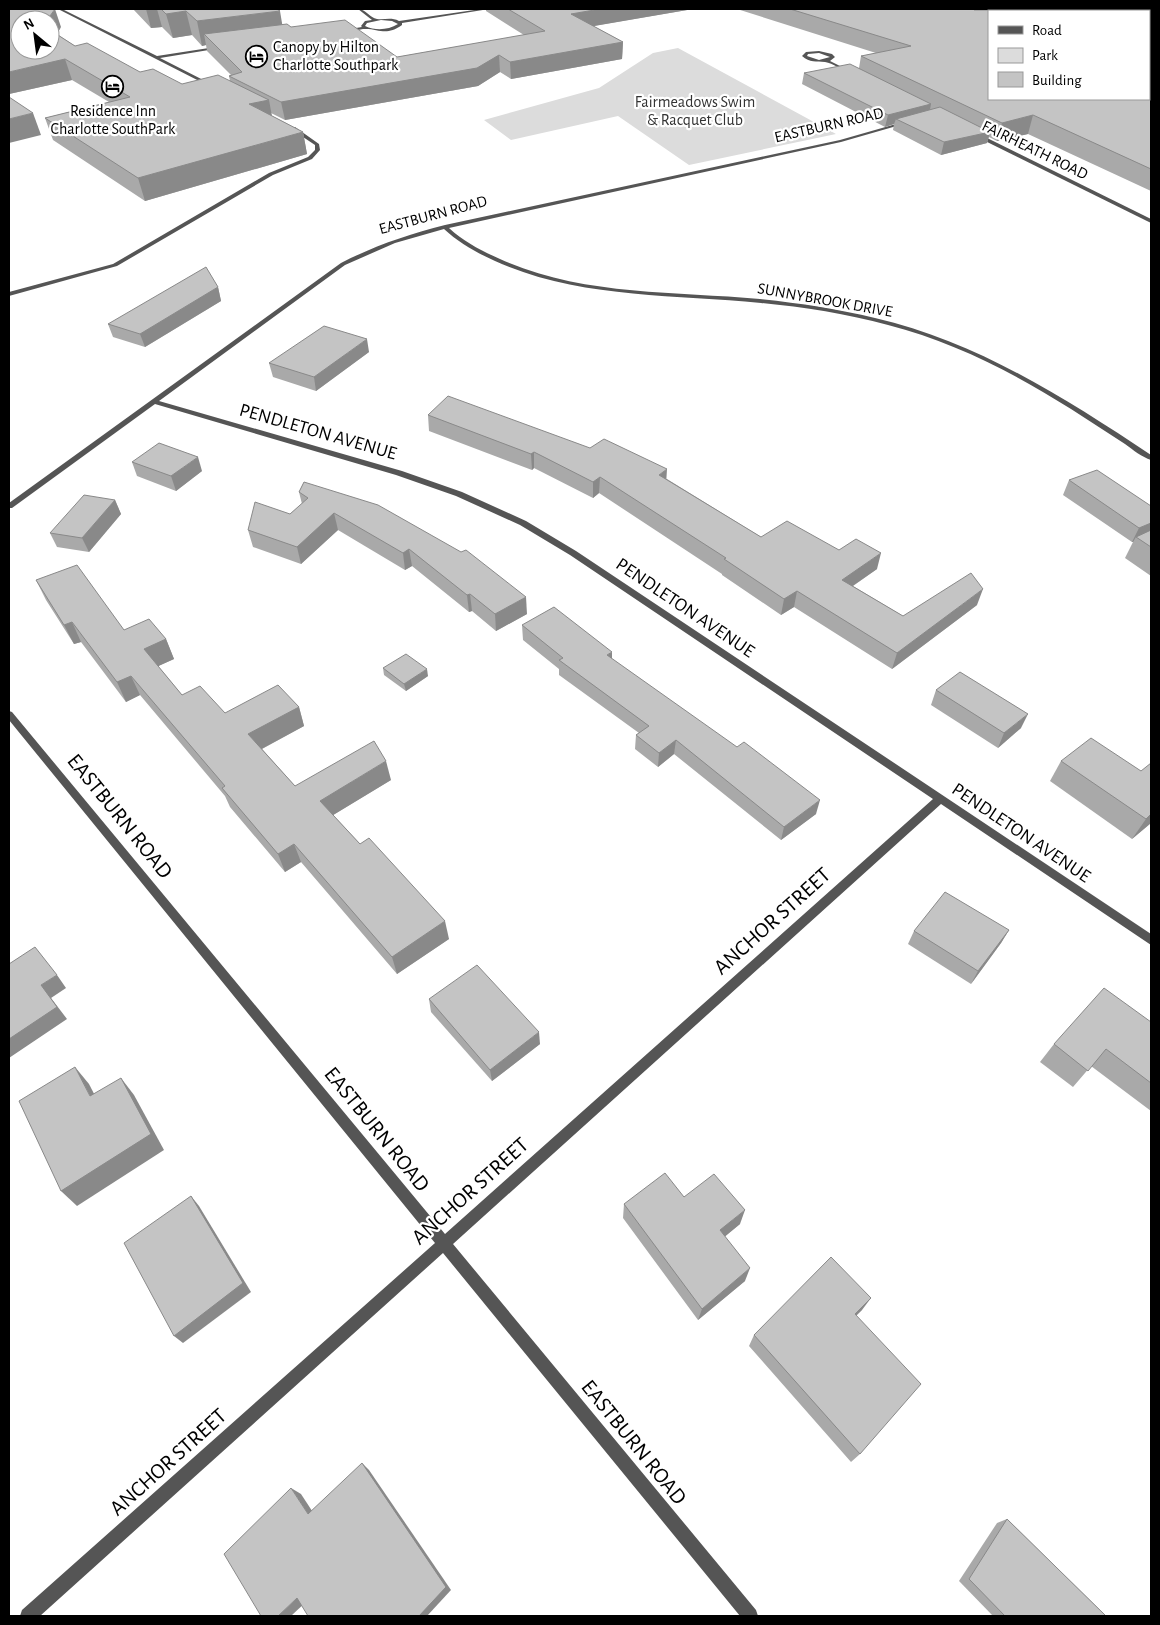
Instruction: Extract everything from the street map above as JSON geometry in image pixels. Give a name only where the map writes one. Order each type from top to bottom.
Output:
[{"type":"street","points":[[60,9],[218,88]]},
{"type":"street","points":[[360,9],[375,20]]},
{"type":"street","points":[[364,28],[364,24],[375,20],[400,22],[487,9]]},
{"type":"street","points":[[340,31],[364,28],[373,30],[392,29],[400,26],[400,22]]},
{"type":"street","points":[[158,57],[224,46]]},
{"type":"street","points":[[827,61],[834,58],[823,52],[810,52],[804,56],[812,61],[827,61],[860,77]]},
{"type":"street","name":"EASTBURN ROAD","points":[[9,506],[343,264],[387,243],[445,227],[841,140],[913,122]]},
{"type":"street","points":[[9,294],[115,265],[271,174],[310,158],[316,153],[318,147],[310,138],[285,124]]},
{"type":"street","name":"FAIRHEATH ROAD","points":[[969,131],[1151,221]]},
{"type":"street","name":"SUNNYBROOK DRIVE","points":[[445,227],[468,245],[493,259],[551,279],[618,290],[761,301],[807,307],[874,320],[933,337],[992,361],[1047,390],[1151,458]]},
{"type":"street","name":"PENDLETON AVENUE","points":[[153,401],[399,473],[459,494],[523,523],[573,552],[1151,940]]},
{"type":"street","name":"EASTBURN ROAD","points":[[9,714],[750,1616]]},
{"type":"street","name":"ANCHOR STREET","points":[[28,1616],[940,799]]},
{"type":"green space","name":"Fairmeadows Swim & Racquet Club","points":[[678,48],[836,134],[689,165],[618,116],[511,140],[484,120],[599,88],[653,53]]},
{"type":"building","points":[[9,9],[55,9],[10,10],[10,60],[60,60],[60,36],[75,46],[87,43],[140,72],[153,69],[182,84],[218,75],[269,100],[249,104],[303,132],[138,178],[45,118],[130,97],[65,59],[9,72]]},
{"type":"building","points":[[161,9],[277,9],[280,11],[197,21],[186,11],[166,14]]},
{"type":"building","points":[[508,9],[600,9],[571,14],[623,42],[510,62],[499,55],[477,68],[281,102],[229,76],[242,72],[204,34],[287,24],[291,27],[345,20],[397,57],[545,31]]},
{"type":"building","points":[[790,9],[988,10],[988,100],[1150,100],[1150,10],[994,9],[1151,9],[1151,169],[1033,115],[1002,123],[861,56],[911,46]]},
{"type":"building","points":[[850,64],[931,104],[888,115],[804,73]]},
{"type":"building","points":[[9,97],[33,113],[9,119]]},
{"type":"building","points":[[940,107],[990,132],[944,142],[896,119]]},
{"type":"building","points":[[206,267],[218,287],[140,334],[108,324]]},
{"type":"building","points":[[324,326],[367,339],[314,377],[269,363]]},
{"type":"building","points":[[448,396],[590,448],[604,439],[667,469],[659,475],[761,537],[787,521],[839,550],[856,539],[881,553],[842,580],[903,616],[971,573],[983,589],[897,653],[797,591],[784,599],[724,559],[726,558],[600,477],[593,482],[534,452],[531,454],[428,415]]},
{"type":"building","points":[[159,443],[198,457],[171,476],[132,462]]},
{"type":"building","points":[[1097,470],[1151,506],[1151,523],[1139,528],[1069,480]]},
{"type":"building","points":[[304,482],[378,505],[461,552],[466,550],[526,597],[495,614],[470,594],[467,595],[409,549],[403,553],[334,513],[297,547],[248,530],[255,502],[290,514],[308,498],[299,492]]},
{"type":"building","points":[[84,495],[115,500],[82,538],[50,533]]},
{"type":"building","points":[[1151,530],[1151,547],[1136,537]]},
{"type":"building","points":[[77,565],[124,630],[149,619],[166,639],[144,649],[182,695],[200,686],[225,713],[278,685],[299,707],[248,734],[295,786],[374,741],[386,761],[320,801],[360,844],[369,838],[445,921],[392,957],[294,844],[278,854],[222,788],[225,786],[131,676],[117,682],[72,622],[64,625],[36,580]]},
{"type":"building","points":[[554,607],[612,652],[607,655],[737,747],[744,742],[820,800],[784,827],[676,740],[659,753],[636,735],[649,726],[559,660],[563,658],[522,625]]},
{"type":"building","points":[[406,654],[427,669],[404,684],[383,668]]},
{"type":"building","points":[[960,672],[1028,714],[1004,733],[936,690]]},
{"type":"building","points":[[1091,738],[1141,771],[1151,763],[1151,814],[1146,819],[1061,761]]},
{"type":"building","points":[[945,892],[1009,930],[978,971],[914,931]]},
{"type":"building","points":[[35,947],[57,975],[41,985],[57,1007],[9,1039],[9,964]]},
{"type":"building","points":[[477,965],[539,1032],[490,1070],[429,999]]},
{"type":"building","points":[[1104,988],[1151,1022],[1151,1083],[1106,1049],[1088,1071],[1054,1044]]},
{"type":"building","points":[[75,1067],[90,1096],[121,1078],[151,1134],[61,1191],[19,1101]]},
{"type":"building","points":[[665,1173],[684,1197],[714,1174],[745,1210],[720,1230],[750,1268],[702,1309],[624,1204]]},
{"type":"building","points":[[191,1196],[243,1283],[174,1336],[124,1243]]},
{"type":"building","points":[[831,1257],[871,1298],[855,1314],[921,1384],[860,1454],[754,1335]]},
{"type":"building","points":[[362,1463],[446,1587],[419,1616],[308,1616],[297,1598],[278,1616],[261,1616],[224,1554],[291,1488],[308,1514]]},
{"type":"building","points":[[1007,1519],[1106,1616],[1005,1616],[969,1579]]},
{"type":"place","name":"Canopy by Hilton Charlotte Southpark","points":[[257,56]]},
{"type":"place","name":"Residence Inn Charlotte SouthPark","points":[[113,87]]}]
